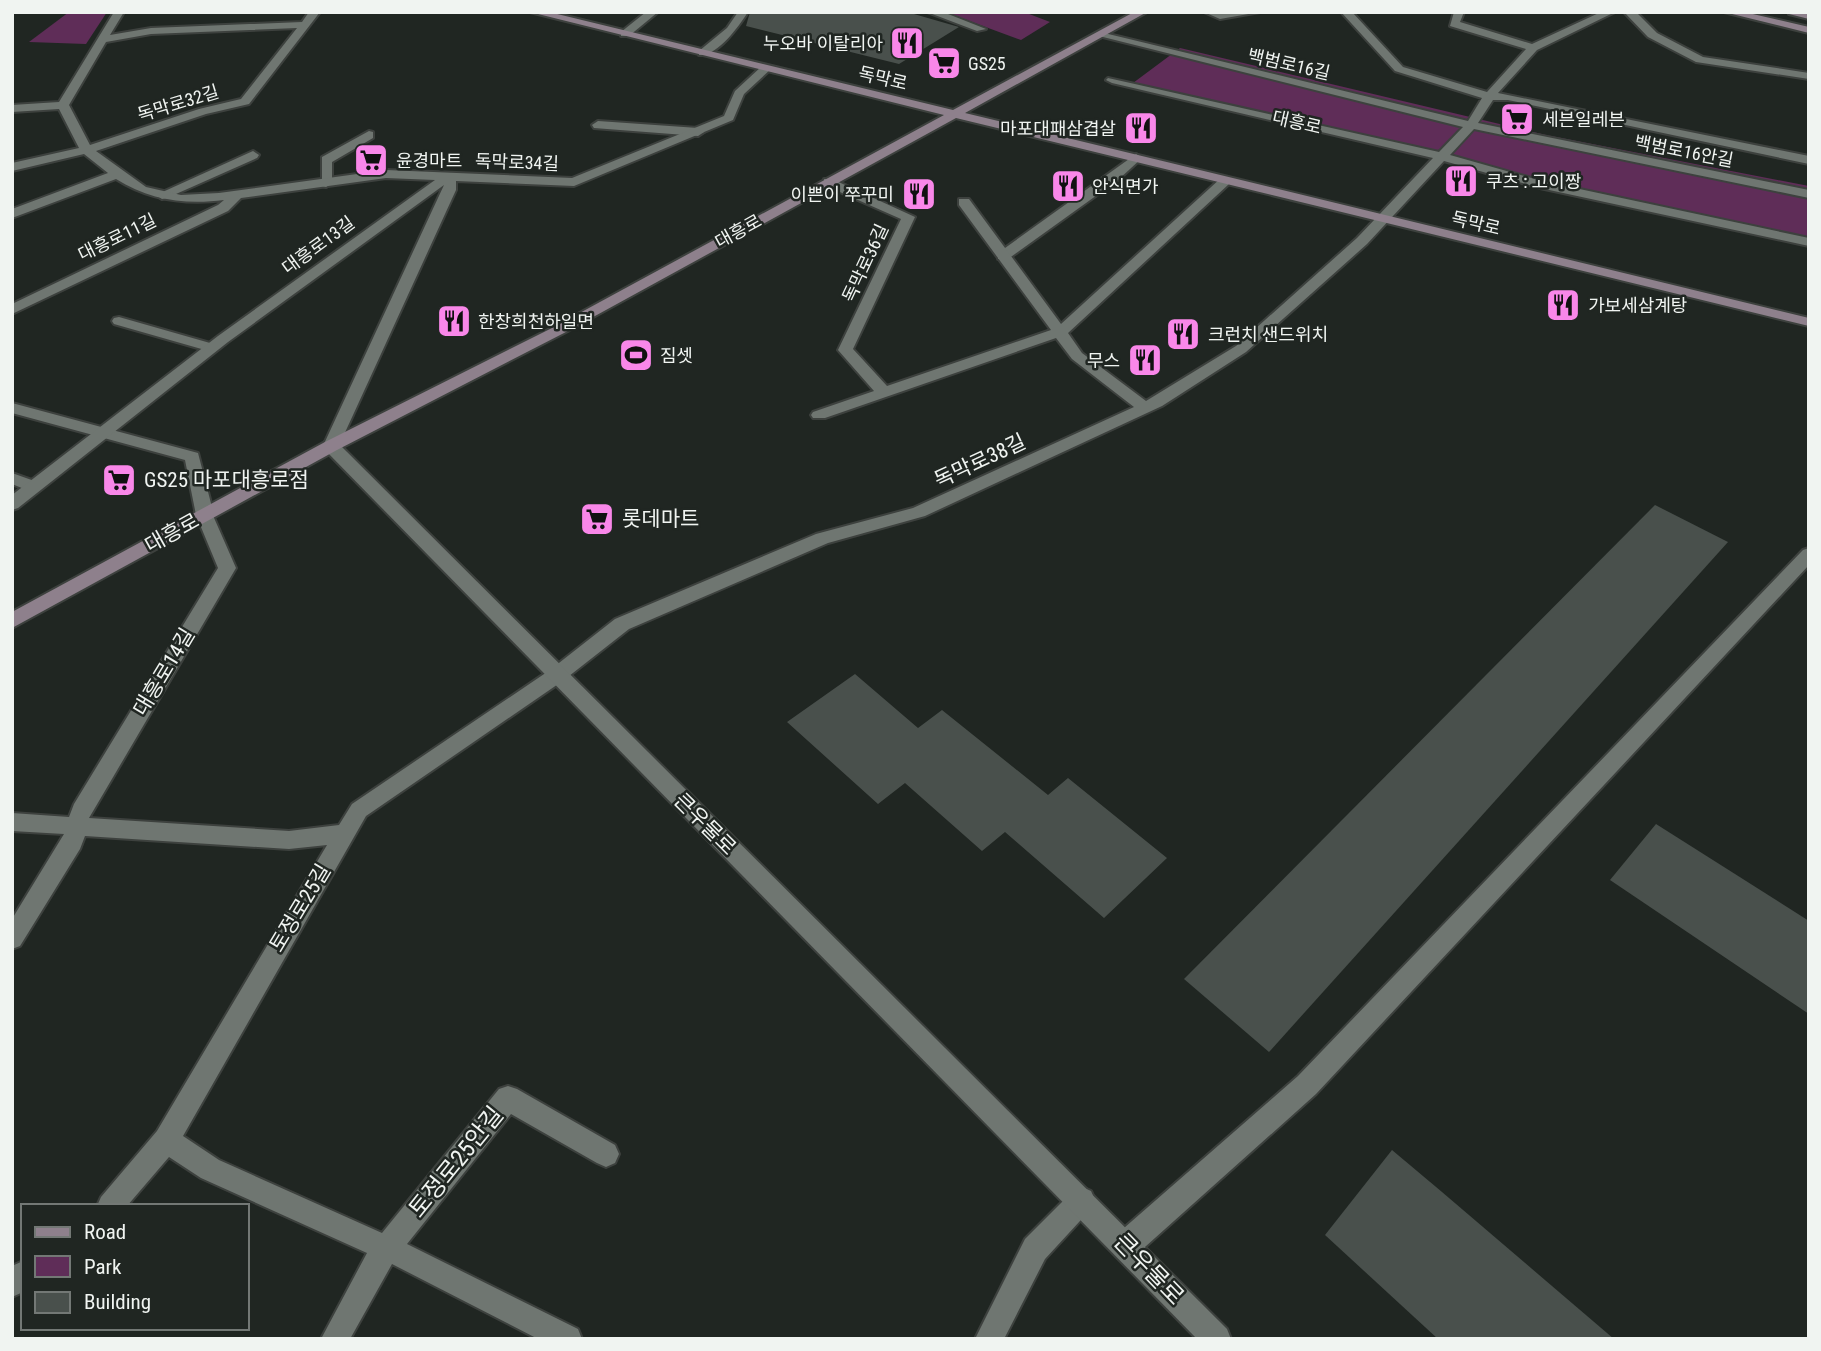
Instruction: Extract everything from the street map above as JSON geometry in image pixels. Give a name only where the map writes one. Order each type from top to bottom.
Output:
[{"type":"main road","name":"독막로","points":[[535,12],[1809,322]]},
{"type":"main road","name":"대흥로","points":[[12,621],[331,446],[559,330],[1142,12]]},
{"type":"main road","points":[[1729,12],[1809,30]]},
{"type":"main road","points":[[1794,12],[1809,16]]},
{"type":"street","points":[[63,106],[118,12]]},
{"type":"street","name":"독막로32길","points":[[12,167],[106,145],[204,111],[245,102],[315,12]]},
{"type":"street","points":[[625,34],[653,12]]},
{"type":"street","points":[[703,53],[731,30],[743,12]]},
{"type":"street","points":[[932,12],[981,29]]},
{"type":"street","points":[[1209,12],[1220,16],[1255,12]]},
{"type":"street","points":[[1346,12],[1399,69],[1489,96],[1508,97],[1809,160]]},
{"type":"street","points":[[1459,12],[1454,24],[1533,48]]},
{"type":"street","points":[[1381,218],[1471,125],[1489,96],[1533,48],[1610,12]]},
{"type":"street","points":[[1629,12],[1651,30],[1652,35],[1700,60],[1809,76]]},
{"type":"street","points":[[101,40],[151,31],[304,25]]},
{"type":"street","name":"백범로16길","points":[[1100,35],[1471,125]]},
{"type":"street","name":"독막로34길","points":[[86,149],[142,190],[181,199],[236,195],[386,174],[574,182],[729,118],[739,93],[766,68]]},
{"type":"street","name":"대흥로","points":[[1112,80],[1441,156]]},
{"type":"street","points":[[63,106],[86,149]]},
{"type":"street","points":[[12,110],[63,106]]},
{"type":"street","name":"독막로34길","points":[[598,125],[698,132]]},
{"type":"street","name":"백범로16안길","points":[[1471,125],[1809,194]]},
{"type":"street","points":[[326,183],[326,160],[369,135]]},
{"type":"street","points":[[162,195],[253,155]]},
{"type":"street","points":[[1441,156],[1540,184],[1809,242]]},
{"type":"street","points":[[1003,256],[1114,177],[1136,158]]},
{"type":"street","points":[[12,214],[117,174]]},
{"type":"street","points":[[331,446],[450,190],[450,177]]},
{"type":"street","name":"대흥로13길","points":[[12,504],[212,348],[427,189],[450,177]]},
{"type":"street","points":[[819,415],[1060,332],[1225,181]]},
{"type":"street","name":"독막로36길","points":[[828,182],[908,217],[845,350],[885,393]]},
{"type":"street","name":"대흥로11길","points":[[12,310],[223,208],[236,195]]},
{"type":"street","points":[[964,202],[1077,356],[1145,408]]},
{"type":"street","name":"독막로38길","points":[[557,675],[622,624],[822,537],[919,512],[1145,408],[1241,349],[1362,241],[1381,218]]},
{"type":"street","points":[[120,321],[212,348]]},
{"type":"street","name":"큰우물로","points":[[331,446],[1217,1339]]},
{"type":"street","points":[[12,478],[34,487]]},
{"type":"street","name":"대흥로14길","points":[[12,939],[72,843],[81,810],[227,568],[205,515]]},
{"type":"street","points":[[1126,1245],[1307,1085],[1809,554]]},
{"type":"street","name":"토정로25길","points":[[112,1204],[166,1140],[359,810],[557,675]]},
{"type":"street","points":[[12,822],[289,840],[344,834]]},
{"type":"street","name":"토정로25안길","points":[[386,1249],[508,1098],[607,1154]]},
{"type":"street","points":[[166,1140],[210,1169],[386,1249],[568,1339]]},
{"type":"street","points":[[989,1339],[1035,1249],[1082,1200]]},
{"type":"street","points":[[335,1339],[386,1249]]},
{"type":"lane","points":[[12,408],[192,457],[205,515]]},
{"type":"green space","points":[[69,12],[107,12],[86,44],[29,42]]},
{"type":"green space","points":[[945,12],[1024,12],[1050,22],[1021,40]]},
{"type":"green space","points":[[1180,48],[1546,135],[1809,186],[1809,237],[1546,181],[1133,83]]},
{"type":"building","points":[[750,12],[907,12],[959,27],[899,64],[746,26]]},
{"type":"building","points":[[1655,505],[1728,542],[1269,1052],[1184,979]]},
{"type":"building","points":[[855,674],[918,728],[942,710],[1048,795],[1068,778],[1167,858],[1104,918],[1005,832],[982,851],[905,783],[878,804],[787,722]]},
{"type":"building","points":[[1656,824],[1809,921],[1809,1014],[1610,880]]},
{"type":"building","points":[[1392,1150],[1614,1339],[1438,1339],[1325,1235]]},
{"type":"place","name":"누오바 이탈리아","points":[[907,43]]},
{"type":"place","name":"GS25","points":[[944,63]]},
{"type":"place","name":"세븐일레븐","points":[[1517,119]]},
{"type":"place","name":"마포대패삼겹살","points":[[1141,128]]},
{"type":"place","name":"윤경마트","points":[[371,160]]},
{"type":"place","name":"쿠츠 : 고이짱","points":[[1461,181]]},
{"type":"place","name":"안식면가","points":[[1068,186]]},
{"type":"place","name":"이쁜이 쭈꾸미","points":[[919,194]]},
{"type":"place","name":"가보세삼계탕","points":[[1563,305]]},
{"type":"place","name":"한창희천하일면","points":[[454,321]]},
{"type":"place","name":"크런치 샌드위치","points":[[1183,334]]},
{"type":"place","name":"짐셋","points":[[636,355]]},
{"type":"place","name":"무스","points":[[1145,360]]},
{"type":"place","name":"GS25 마포대흥로점","points":[[119,480]]},
{"type":"place","name":"롯데마트","points":[[597,519]]}]
